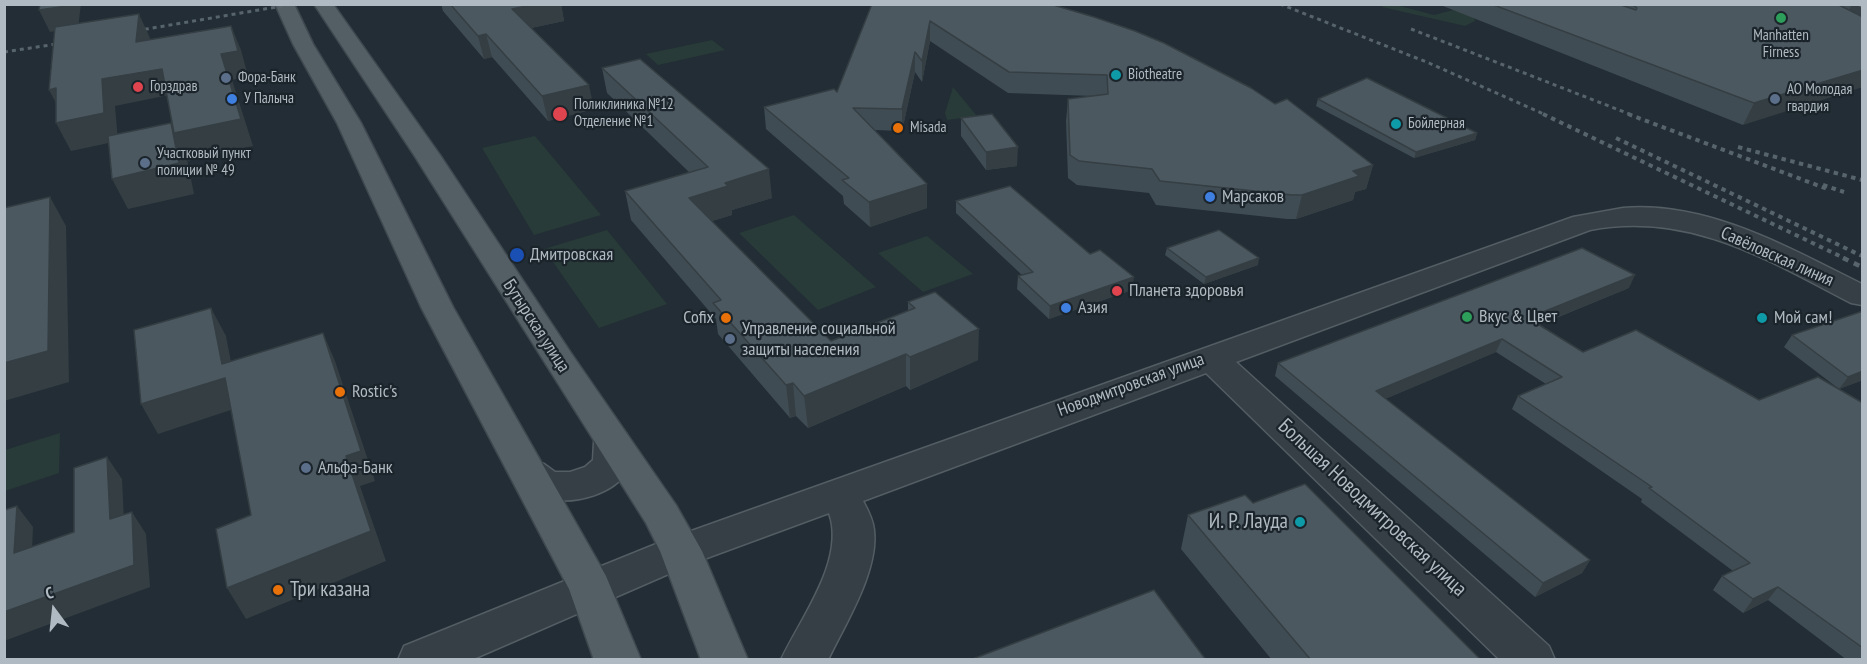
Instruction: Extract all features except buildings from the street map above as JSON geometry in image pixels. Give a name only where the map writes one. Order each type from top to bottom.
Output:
[{"type":"main road","points":[[284,4],[303,44],[349,123],[437,307],[591,588],[618,660]]},
{"type":"main road","name":"Бутырская улица","points":[[323,4],[427,156],[558,360],[662,516],[681,551],[725,660]]},
{"type":"street","points":[[1839,4],[1863,16]]},
{"type":"street","name":"Савёловская линия","points":[[1583,223],[1630,216],[1682,220],[1756,244],[1863,296]]},
{"type":"street","name":"Новодмитровская улица","points":[[421,660],[681,551],[1583,223]]},
{"type":"street","name":"Большая Новодмитровская улица","points":[[1210,357],[1533,660]]},
{"type":"street","points":[[530,474],[537,482],[549,487],[579,485],[605,471],[613,461],[616,451],[613,442]]},
{"type":"street","points":[[804,660],[837,594],[848,564],[854,536],[850,513],[838,493]]},
{"type":"green space","points":[[1396,5],[1434,15],[1472,5],[1475,21],[1465,26],[1382,7]]},
{"type":"green space","points":[[712,40],[725,50],[658,65],[646,54]]},
{"type":"green space","points":[[953,87],[977,116],[947,120],[945,113]]},
{"type":"green space","points":[[535,136],[601,215],[534,235],[482,148]]},
{"type":"green space","points":[[794,215],[876,287],[818,310],[739,233]]},
{"type":"green space","points":[[607,230],[667,304],[599,328],[544,249]]},
{"type":"green space","points":[[927,236],[973,274],[923,292],[878,253]]},
{"type":"green space","points":[[60,433],[59,473],[5,491],[5,450]]},
{"type":"railway","points":[[129,32],[294,4]]},
{"type":"railway","points":[[1280,4],[1429,63],[1546,115]]},
{"type":"railway","points":[[1411,29],[1632,115]]},
{"type":"railway","points":[[4,52],[70,42]]},
{"type":"railway","points":[[1543,114],[1846,259]]},
{"type":"railway","points":[[1628,114],[1830,190]]},
{"type":"railway","points":[[1616,138],[1862,256]]},
{"type":"railway","points":[[1738,147],[1862,180]]},
{"type":"railway","points":[[1823,185],[1844,192]]},
{"type":"railway","points":[[1843,258],[1862,267]]},
{"type":"place","name":"Manhatten Firness","points":[[1781,18]]},
{"type":"place","name":"Biotheatre","points":[[1116,75]]},
{"type":"place","name":"Фора-Банк","points":[[226,78]]},
{"type":"place","name":"Горздрав","points":[[138,87]]},
{"type":"place","name":"У Палыча","points":[[232,99]]},
{"type":"place","name":"АО Молодая гвардия","points":[[1775,99]]},
{"type":"place","name":"Поликлиника №12 Отделение №1","points":[[560,114]]},
{"type":"place","name":"Бойлерная","points":[[1396,124]]},
{"type":"place","name":"Misada","points":[[898,128]]},
{"type":"place","name":"Участковый пункт полиции № 49","points":[[145,163]]},
{"type":"place","name":"Марсаков","points":[[1210,197]]},
{"type":"place","name":"Дмитровская","points":[[517,255]]},
{"type":"place","name":"Планета здоровья","points":[[1117,291]]},
{"type":"place","name":"Азия","points":[[1066,308]]},
{"type":"place","name":"Вкус & Цвет","points":[[1467,317]]},
{"type":"place","name":"Cofix","points":[[726,318]]},
{"type":"place","name":"Мой сам!","points":[[1762,318]]},
{"type":"place","name":"Управление социальной защиты населения","points":[[730,339]]},
{"type":"place","name":"Rostic's","points":[[340,392]]},
{"type":"place","name":"Альфа-Банк","points":[[306,468]]},
{"type":"place","name":"И. Р. Лауда","points":[[1300,522]]},
{"type":"place","name":"Три казана","points":[[278,590]]}]
